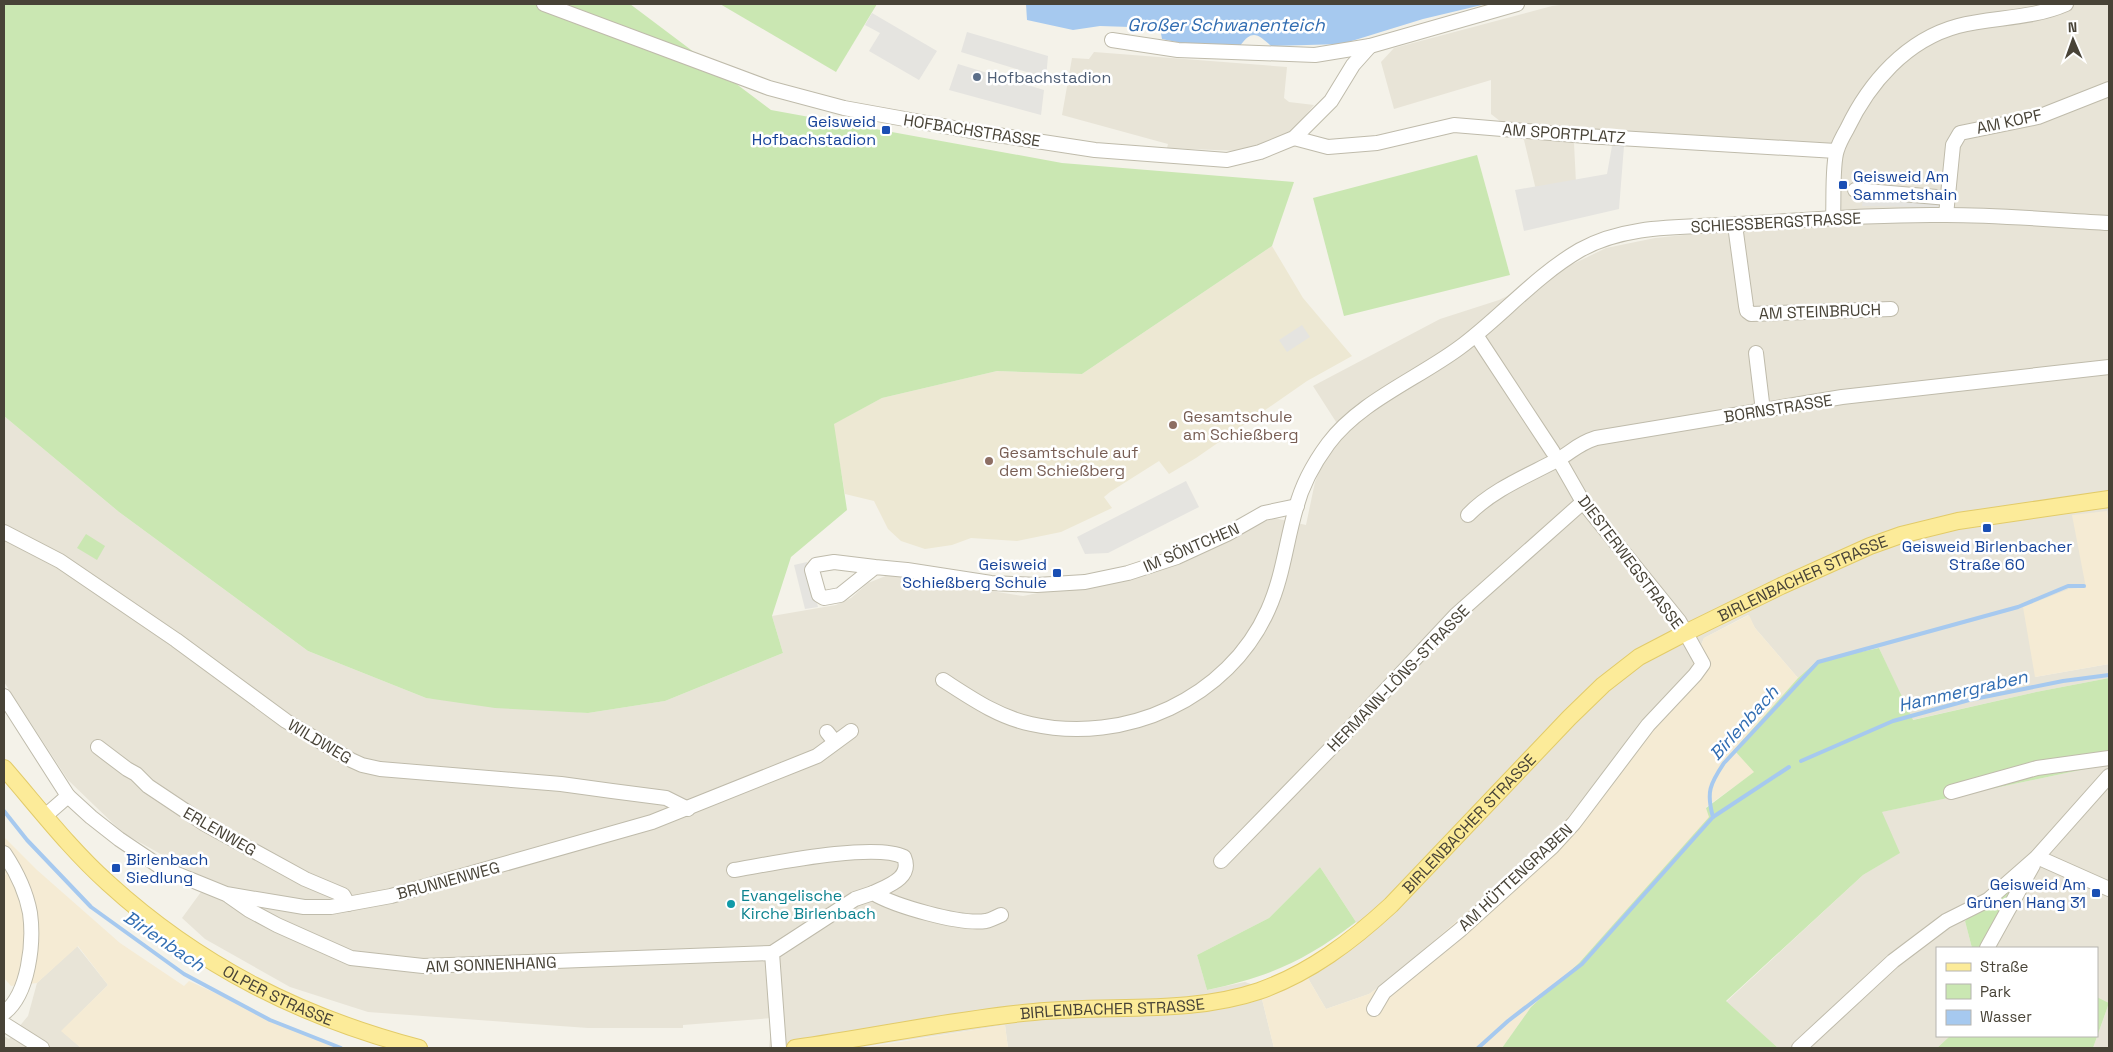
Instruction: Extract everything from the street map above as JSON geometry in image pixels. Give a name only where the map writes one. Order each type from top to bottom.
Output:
[{"type":"main road","name":"BIRLENBACHER STRASSE","points":[[795,1048],[1027,1012],[1182,1005],[1216,1001],[1259,991],[1323,960],[1367,927],[1391,905],[1603,685],[1639,657],[1684,633],[1852,554],[1901,534],[1958,521],[2109,499]]},
{"type":"main road","name":"OLPER STRASSE","points":[[4,768],[107,883],[170,933],[211,961],[254,986],[310,1013],[368,1035],[419,1048]]},
{"type":"street","name":"HOFBACHSTRASSE","points":[[544,4],[769,88],[844,108],[1094,150],[1227,160],[1260,152],[1294,138],[1331,101],[1353,65],[1370,46]]},
{"type":"street","points":[[1112,40],[1178,50],[1315,56],[1370,46],[1517,4]]},
{"type":"street","points":[[1833,218],[1836,151],[1852,119],[1870,90],[1896,60],[1925,41],[1957,26],[2030,14],[2066,4]]},
{"type":"street","name":"AM KOPF","points":[[1946,215],[1953,145],[1960,133],[2038,117],[2109,89]]},
{"type":"street","name":"AM SPORTPLATZ","points":[[1294,138],[1328,147],[1338,147],[1377,143],[1454,125],[1586,136],[1836,151]]},
{"type":"street","points":[[1855,190],[1948,198]]},
{"type":"street","name":"SCHIESSBERGSTRASSE","points":[[943,680],[991,711],[1031,724],[1080,730],[1101,729],[1148,718],[1178,706],[1207,687],[1231,665],[1258,630],[1281,576],[1296,506],[1316,462],[1329,442],[1343,427],[1385,394],[1455,351],[1476,335],[1552,270],[1580,250],[1612,236],[1676,228],[1833,218],[1946,215],[2109,223]]},
{"type":"street","name":"AM STEINBRUCH","points":[[1735,225],[1746,306],[1751,314],[1891,309]]},
{"type":"street","points":[[1476,335],[1556,456]]},
{"type":"street","points":[[1756,352],[1763,411]]},
{"type":"street","name":"BORNSTRASSE","points":[[1468,515],[1481,502],[1556,456],[1582,442],[1596,438],[1842,397],[2109,367]]},
{"type":"street","name":"DIESTERWEGSTRASSE","points":[[1556,456],[1583,502],[1679,622],[1703,664]]},
{"type":"street","name":"HERMANN-LÖNS-STRASSE","points":[[1221,861],[1338,741],[1456,615],[1583,502]]},
{"type":"street","name":"IM SÖNTCHEN","points":[[875,567],[991,583],[1037,585],[1084,582],[1128,573],[1177,557],[1227,534],[1264,514],[1296,506]]},
{"type":"street","name":"WILDWEG","points":[[4,532],[60,560],[176,640],[286,721],[362,765],[380,769],[612,790],[666,798],[688,809]]},
{"type":"street","name":"AM HÜTTENGRABEN","points":[[1374,1009],[1384,992],[1460,930],[1552,847],[1574,823],[1648,725],[1703,664]]},
{"type":"street","name":"BRUNNENWEG","points":[[4,696],[68,796],[119,839],[162,868],[226,894],[304,907],[331,907],[392,896],[652,822],[817,756],[831,737],[851,731]]},
{"type":"street","name":"ERLENWEG","points":[[98,747],[126,769],[136,774],[148,786],[205,824],[305,878],[343,895],[348,904]]},
{"type":"street","points":[[1951,792],[2037,768],[2109,758]]},
{"type":"street","points":[[1799,1048],[1893,961],[1946,922],[1988,900],[2037,857],[2109,776]]},
{"type":"street","points":[[45,816],[68,796]]},
{"type":"street","points":[[734,870],[858,851],[890,853],[904,857],[906,863],[906,871],[899,879],[873,893],[855,899],[772,953],[779,1048]]},
{"type":"street","points":[[4,853],[15,870],[24,890],[30,913],[30,939],[29,965],[23,983],[13,1003],[4,1013]]},
{"type":"street","points":[[2037,857],[2109,889]]},
{"type":"street","points":[[1988,947],[2037,857]]},
{"type":"street","points":[[873,893],[886,900],[920,911],[975,921],[988,920],[1000,915]]},
{"type":"street","name":"AM SONNENHANG","points":[[226,894],[249,910],[278,925],[351,958],[387,963],[423,966],[772,953]]},
{"type":"street","points":[[4,1024],[42,1048]]},
{"type":"shaded area","points":[[1568,4],[2109,4],[2109,527],[2107,511],[2086,588],[2069,589],[2035,677],[2109,664],[2109,678],[2036,692],[1912,720],[1879,648],[1817,661],[1798,678],[1755,628],[1748,615],[1704,638],[1691,668],[1550,839],[1385,983],[1369,994],[1326,1009],[1302,968],[1364,930],[1356,922],[1320,867],[1269,918],[1197,955],[1207,990],[1245,982],[1259,987],[1274,1048],[1008,1048],[1005,1025],[855,1048],[769,1048],[772,1018],[683,1025],[683,1028],[588,1028],[368,1012],[290,987],[205,939],[182,918],[209,881],[123,833],[68,780],[4,682],[4,416],[119,512],[308,651],[426,698],[588,713],[665,701],[783,653],[772,616],[836,605],[851,598],[868,583],[888,575],[1023,596],[1147,571],[1274,518],[1306,525],[1315,482],[1338,425],[1313,386],[1440,319],[1499,300],[1606,248],[1655,238],[1836,219],[1837,152],[1723,140],[1574,143],[1576,183],[1536,190],[1524,140],[1491,114],[1491,80],[1394,109],[1381,62],[1394,48],[1552,6]]},
{"type":"shaded area","points":[[872,13],[937,51],[919,80],[869,51],[880,33],[865,25]]},
{"type":"shaded area","name":"Hofbachstadion","points":[[967,32],[1048,56],[1046,78],[961,52]]},
{"type":"shaded area","points":[[1094,52],[1287,67],[1284,98],[1289,102],[1314,105],[1290,134],[1260,146],[1238,151],[1167,148],[1168,144],[1062,115],[1072,58],[1089,59]]},
{"type":"shaded area","name":"Hofbachstadion","points":[[958,64],[1044,90],[1041,115],[949,90]]},
{"type":"shaded area","points":[[1612,146],[1624,146],[1619,209],[1524,231],[1515,190],[1607,174]]},
{"type":"shaded area","points":[[1863,194],[1940,200],[1938,207],[1862,206]]},
{"type":"shaded area","points":[[1272,246],[1303,298],[1352,356],[1307,381],[1196,458],[1169,474],[1159,461],[1110,492],[1104,497],[1112,508],[1061,532],[1017,541],[971,538],[952,545],[925,549],[901,541],[888,529],[874,501],[845,494],[833,424],[882,398],[997,371],[1082,374]]},
{"type":"shaded area","points":[[1302,325],[1310,337],[1287,352],[1279,340]]},
{"type":"shaded area","points":[[1186,481],[1199,507],[1108,553],[1085,554],[1077,537]]},
{"type":"shaded area","points":[[2107,511],[2109,527],[2109,664],[2035,677],[2023,607],[2069,589],[2086,588],[2072,515]]},
{"type":"shaded area","points":[[807,562],[818,607],[805,609],[794,565]]},
{"type":"shaded area","points":[[1749,615],[1755,628],[1798,678],[1734,750],[1755,772],[1706,807],[1710,817],[1579,963],[1531,1007],[1502,1048],[1274,1048],[1259,987],[1302,968],[1326,1009],[1369,994],[1385,983],[1550,839],[1691,668],[1704,638]]},
{"type":"shaded area","points":[[2109,764],[2109,1003],[2098,998],[2098,947],[1995,946],[2030,886],[2012,874],[1965,921],[1972,947],[1936,947],[1936,1037],[1949,1037],[1937,1048],[1778,1048],[1726,1002],[1863,875],[1899,853],[1881,812]]},
{"type":"shaded area","points":[[4,837],[37,870],[120,943],[184,986],[189,981],[335,1048],[81,1048],[61,1031],[108,985],[78,946],[37,983],[11,986],[4,978],[4,876],[6,874],[4,871]]},
{"type":"shaded area","points":[[77,946],[108,985],[62,1031],[81,1048],[4,1048],[4,1036],[9,1039],[28,1016],[37,983]]},
{"type":"shaded area","points":[[2109,1003],[2109,1048],[2093,1048]]},
{"type":"shaded area","points":[[1005,1025],[1008,1048],[862,1048]]},
{"type":"green space","points":[[4,4],[630,4],[771,110],[1062,163],[1294,182],[1272,246],[1082,374],[997,371],[882,398],[834,424],[847,510],[791,557],[772,616],[783,653],[665,701],[588,713],[495,708],[426,698],[308,651],[119,512],[4,416]]},
{"type":"green space","points":[[720,4],[877,4],[836,72]]},
{"type":"green space","points":[[1477,155],[1510,275],[1344,316],[1313,198]]},
{"type":"green space","points":[[86,534],[105,546],[97,560],[77,548]]},
{"type":"green space","points":[[1879,648],[1913,720],[2036,692],[2109,678],[2109,764],[1882,812],[1900,853],[1863,875],[1726,1001],[1778,1048],[1502,1048],[1531,1007],[1579,963],[1709,817],[1706,808],[1754,772],[1734,750],[1798,678],[1817,661]]},
{"type":"green space","points":[[1320,867],[1356,922],[1320,947],[1286,966],[1249,979],[1207,990],[1197,955],[1269,918]]},
{"type":"green space","points":[[2012,874],[2030,886],[1995,946],[1998,947],[1972,947],[1965,921]]},
{"type":"green space","points":[[2098,998],[2109,1003],[2098,1034]]},
{"type":"green space","points":[[1949,1037],[2097,1037],[2093,1048],[1937,1048]]},
{"type":"water","name":"Großer Schwanenteich","points":[[1026,4],[1486,4],[1423,19],[1342,44],[1271,46],[1259,36],[1252,35],[1240,46],[1186,44],[1162,39],[1160,28],[1100,26],[1073,30],[1027,20]]},
{"type":"waterway","name":"Birlenbach","points":[[1478,1048],[1508,1021],[1582,964],[1713,817],[1710,801],[1711,788],[1715,777],[1724,763],[1818,662],[2018,607],[2068,586],[2084,586]]},
{"type":"waterway","name":"Hammergraben","points":[[1801,761],[1893,721],[1969,700],[2063,681],[2109,675]]},
{"type":"waterway","name":"Hammergraben","points":[[1713,817],[1789,767]]},
{"type":"waterway","name":"Birlenbach","points":[[4,811],[27,840],[91,907],[184,974],[270,1020],[341,1048]]},
{"type":"place","name":"Hofbachstadion","points":[[977,77]]},
{"type":"place","name":"Geisweid Hofbachstadion","points":[[886,130]]},
{"type":"place","name":"Geisweid Am Sammetshain","points":[[1843,185]]},
{"type":"place","name":"Gesamtschule am Schießberg","points":[[1173,425]]},
{"type":"place","name":"Gesamtschule auf dem Schießberg","points":[[989,461]]},
{"type":"place","name":"Geisweid Birlenbacher Straße 60","points":[[1987,528]]},
{"type":"place","name":"Geisweid Schießberg Schule","points":[[1057,573]]},
{"type":"place","name":"Birlenbach Siedlung","points":[[116,868]]},
{"type":"place","name":"Geisweid Am Grünen Hang 31","points":[[2096,893]]},
{"type":"place","name":"Evangelische Kirche Birlenbach","points":[[731,904]]}]
